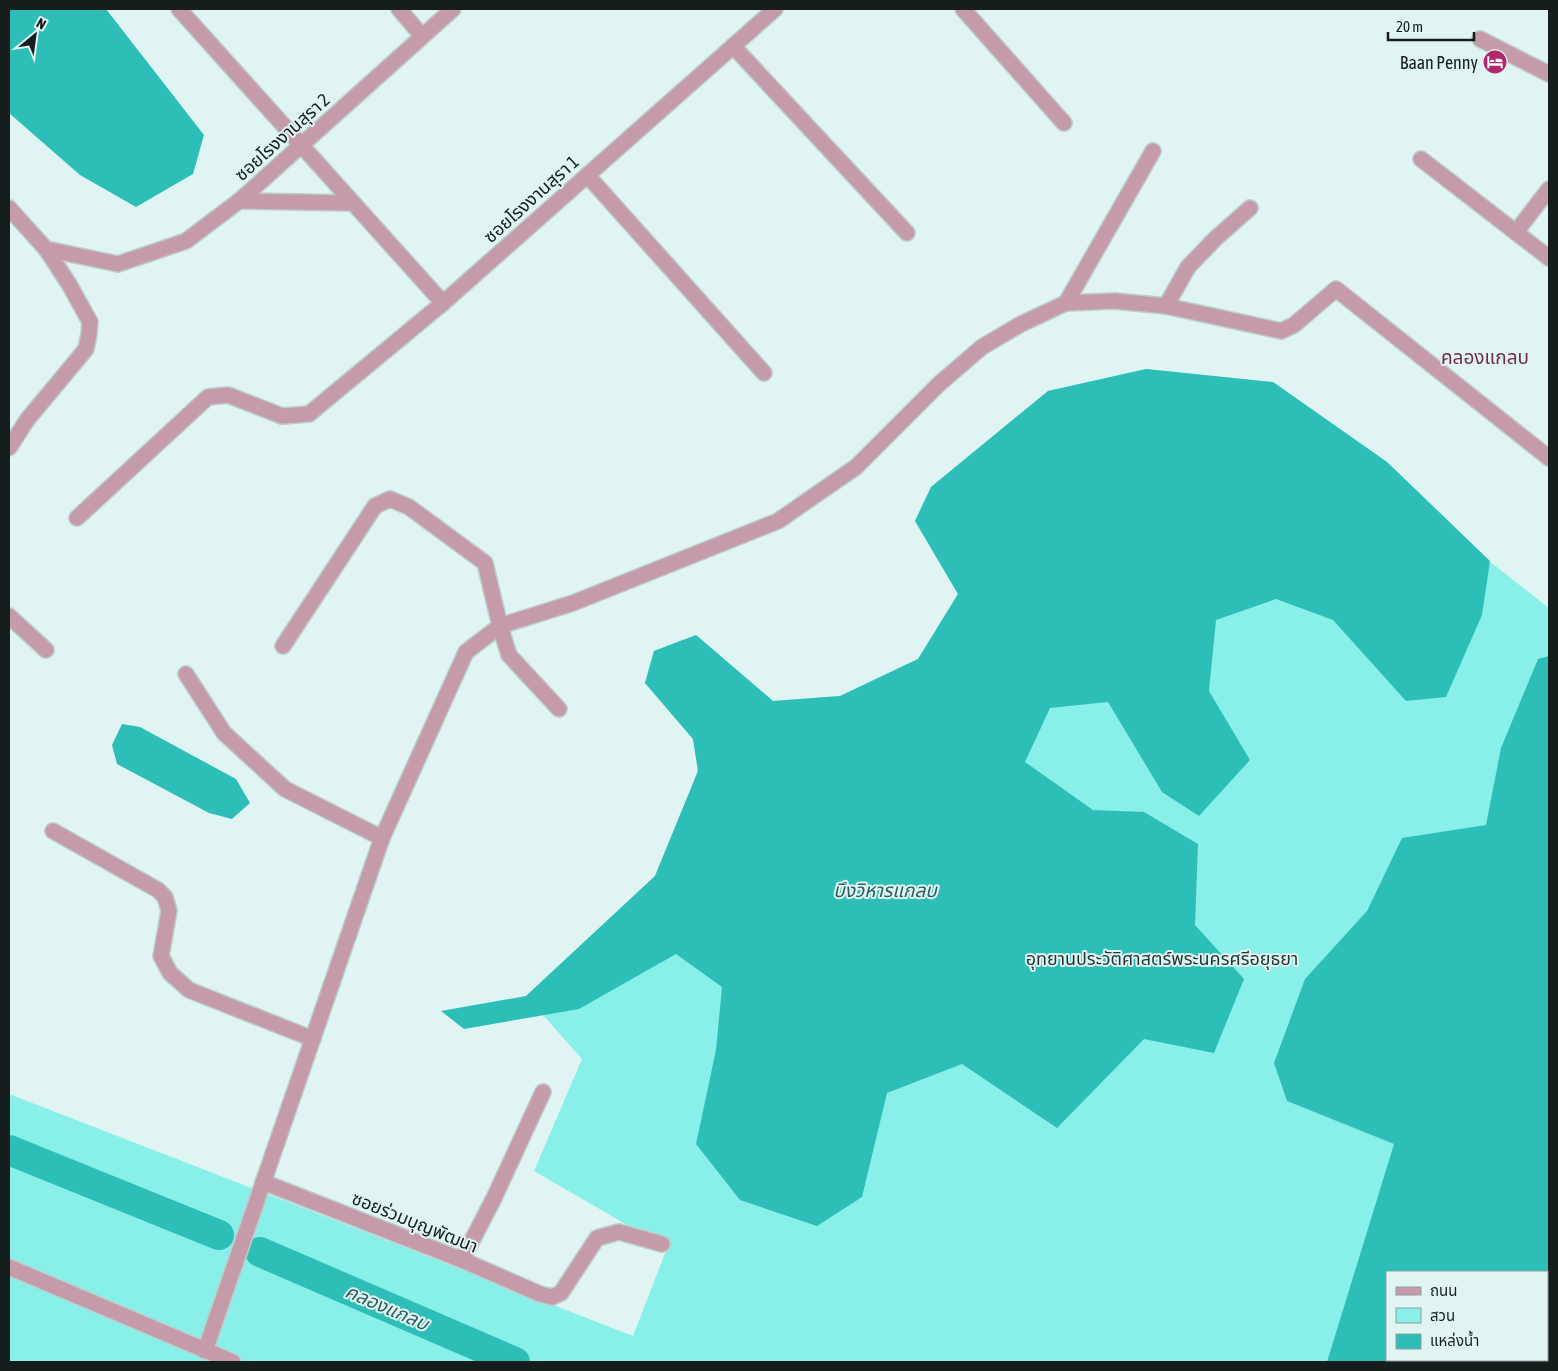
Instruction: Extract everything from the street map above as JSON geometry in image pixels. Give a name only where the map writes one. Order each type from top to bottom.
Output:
[{"type":"street","points":[[179,9],[443,303]]},
{"type":"street","points":[[399,9],[422,36]]},
{"type":"street","name":"ซอยโรงงานสุรา 2","points":[[46,249],[118,264],[186,241],[239,201],[453,9]]},
{"type":"street","name":"ซอยโรงงานสุรา 1","points":[[77,518],[208,397],[228,395],[282,416],[309,414],[443,303],[775,9]]},
{"type":"street","points":[[963,9],[1064,123]]},
{"type":"street","points":[[1480,39],[1549,74]]},
{"type":"street","points":[[733,46],[907,233]]},
{"type":"street","points":[[1066,303],[1153,151]]},
{"type":"street","points":[[1421,159],[1549,258]]},
{"type":"street","points":[[587,175],[764,373]]},
{"type":"street","points":[[1516,232],[1549,189]]},
{"type":"street","points":[[239,201],[352,202]]},
{"type":"street","points":[[9,208],[46,249],[69,284],[90,322],[86,349],[27,420],[9,448]]},
{"type":"street","points":[[1166,306],[1188,267],[1216,238],[1250,208]]},
{"type":"street","points":[[205,1351],[382,838],[466,652],[500,626],[573,603],[778,521],[856,467],[939,384],[982,347],[1022,324],[1066,303],[1115,300],[1166,306],[1281,331],[1294,325],[1336,289],[1549,458]]},
{"type":"street","points":[[283,646],[374,506],[390,498],[409,507],[485,564],[509,655],[558,709]]},
{"type":"street","points":[[9,616],[46,650]]},
{"type":"street","points":[[186,674],[224,733],[285,789],[382,838]]},
{"type":"street","points":[[53,831],[158,890],[166,898],[169,911],[161,956],[170,973],[189,990],[313,1039]]},
{"type":"street","points":[[462,1260],[494,1198],[543,1092]]},
{"type":"street","name":"ซอยร่วมบุญพัฒนา","points":[[263,1182],[462,1260],[540,1294],[552,1297],[561,1292],[597,1238],[619,1232],[662,1244]]},
{"type":"street","points":[[9,1266],[232,1362]]},
{"type":"green space","name":"อุทยานประวัติศาสตร์พระนครศรีอยุธยา","points":[[1146,369],[1273,382],[1387,462],[1489,561],[1549,608],[1549,1362],[9,1362],[9,1094],[633,1336],[667,1248],[534,1171],[582,1059],[526,996],[655,876],[698,771],[693,739],[645,683],[654,651],[696,635],[773,701],[840,696],[918,659],[958,594],[915,521],[931,487],[1048,391]]},
{"type":"water","points":[[9,9],[106,9],[204,135],[193,174],[136,207],[80,175],[9,113]]},
{"type":"water","name":"บึงวิหารแกลบ","points":[[1146,369],[1273,382],[1387,462],[1490,561],[1482,615],[1446,697],[1406,701],[1333,620],[1276,599],[1216,620],[1209,691],[1250,760],[1199,816],[1162,792],[1108,702],[1050,708],[1025,762],[1093,810],[1144,812],[1198,844],[1195,925],[1244,979],[1214,1053],[1144,1039],[1057,1128],[962,1064],[887,1093],[862,1197],[817,1226],[740,1200],[696,1144],[716,1050],[722,987],[676,954],[579,1009],[464,1029],[441,1011],[526,996],[655,876],[698,771],[693,739],[645,683],[654,651],[696,635],[773,701],[840,696],[918,659],[958,594],[915,521],[931,487],[1048,391]]},
{"type":"water","points":[[1549,656],[1549,1362],[1327,1362],[1394,1144],[1287,1101],[1274,1063],[1305,979],[1367,911],[1402,838],[1486,825],[1501,748],[1538,659]]},
{"type":"water","points":[[122,724],[140,727],[236,779],[250,803],[232,819],[209,813],[117,764],[112,745]]},
{"type":"waterway","name":"คลองแกลบ","points":[[9,1150],[219,1235]]},
{"type":"waterway","name":"คลองแกลบ","points":[[260,1252],[515,1362]]},
{"type":"place","name":"Baan Penny","points":[[1495,62]]},
{"type":"district","name":"คลองแกลบ","points":[[1485,357]]}]
